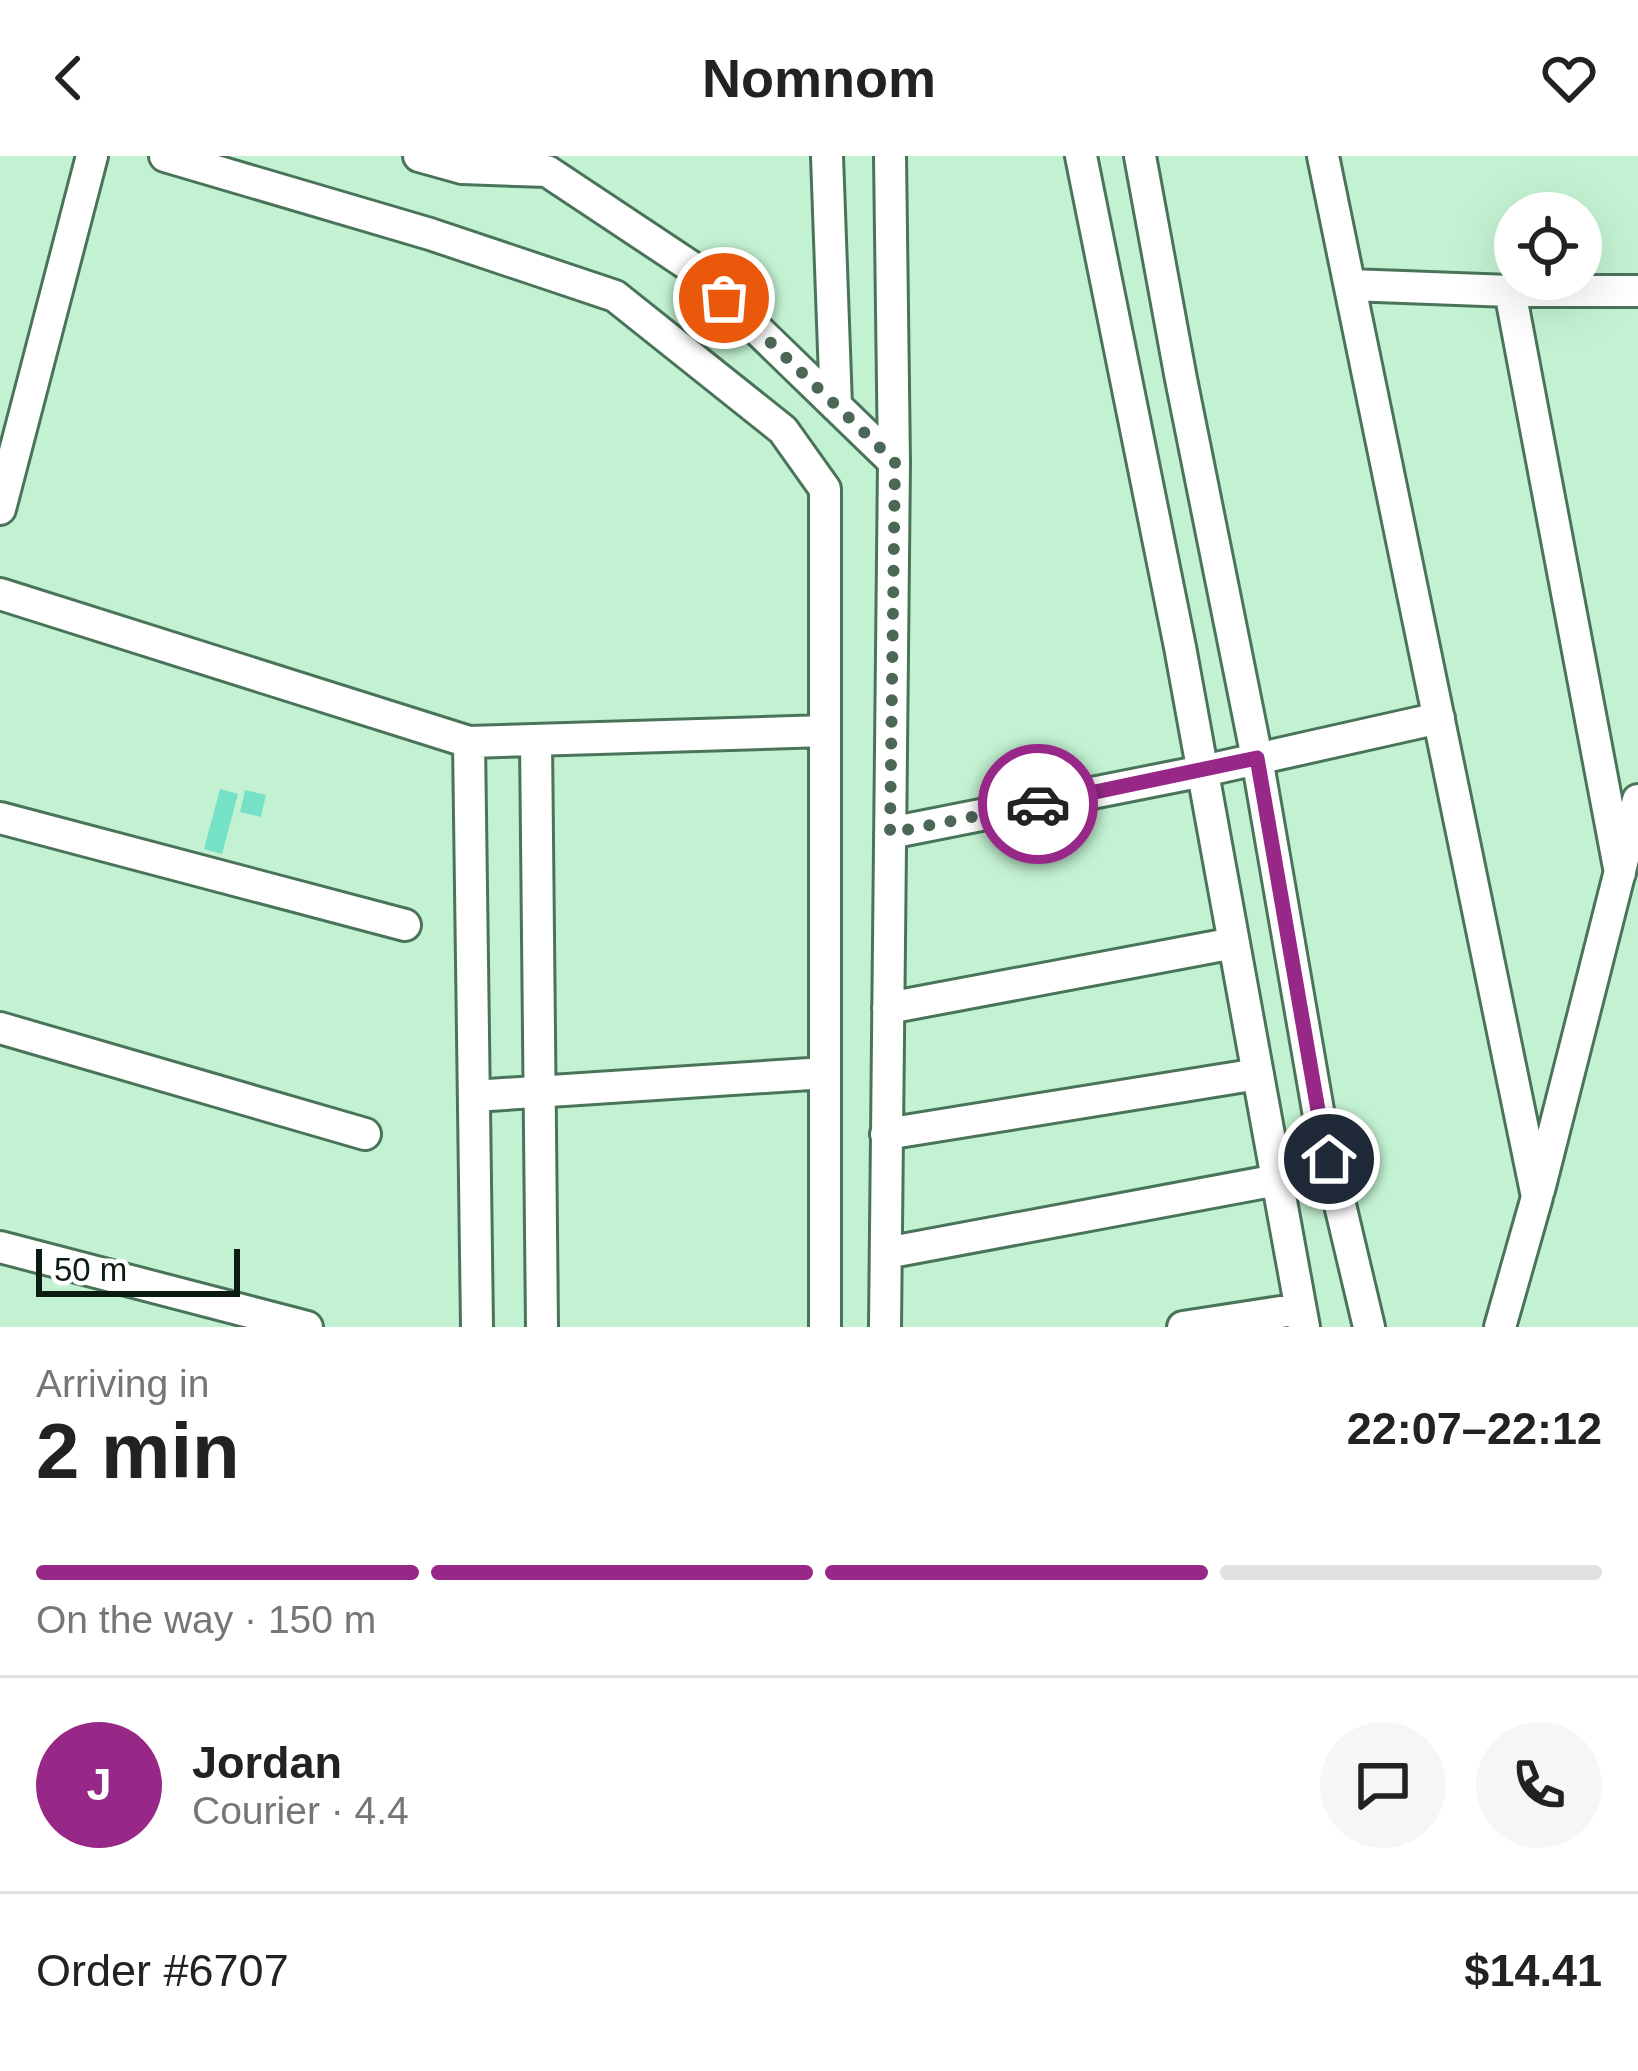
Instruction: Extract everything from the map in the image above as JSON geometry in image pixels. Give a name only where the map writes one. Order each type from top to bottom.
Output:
[{"type":"street","points":[[0,509],[92,156]]},
{"type":"street","points":[[165,156],[430,234],[615,296],[783,430],[825,489],[825,1327]]},
{"type":"street","points":[[419,156],[462,168],[488,162],[547,170],[696,271],[895,462]]},
{"type":"street","points":[[827,156],[836,406]]},
{"type":"street","points":[[885,1327],[895,462],[890,156]]},
{"type":"street","points":[[1081,156],[1203,771],[1302,1318],[1184,1327]]},
{"type":"street","points":[[1140,156],[1257,758],[1319,1116],[1369,1327]]},
{"type":"street","points":[[1324,156],[1537,1196]]},
{"type":"street","points":[[1350,285],[1494,290]]},
{"type":"street","points":[[1602,291],[1638,291]]},
{"type":"street","points":[[1512,300],[1620,873]]},
{"type":"street","points":[[0,594],[469,742],[825,731]]},
{"type":"street","points":[[890,833],[1203,771],[1438,718]]},
{"type":"street","points":[[536,740],[542,1327]]},
{"type":"street","points":[[469,742],[477,1327]]},
{"type":"street","points":[[1500,1327],[1638,800]]},
{"type":"street","points":[[0,818],[405,925]]},
{"type":"street","points":[[888,1008],[1234,943]]},
{"type":"street","points":[[0,1028],[365,1134]]},
{"type":"street","points":[[474,1096],[825,1073]]},
{"type":"street","points":[[886,1134],[1258,1074]]},
{"type":"street","points":[[886,1253],[1277,1180]]},
{"type":"street","points":[[0,1246],[307,1327]]},
{"type":"building","points":[[220,789],[238,794],[222,854],[204,849]]},
{"type":"building","points":[[245,790],[266,795],[261,817],[240,812]]},
{"type":"way so far","points":[[724,298],[895,462],[890,833],[1038,804]]},
{"type":"route","points":[[1038,804],[1257,758],[1329,1159]]}]
